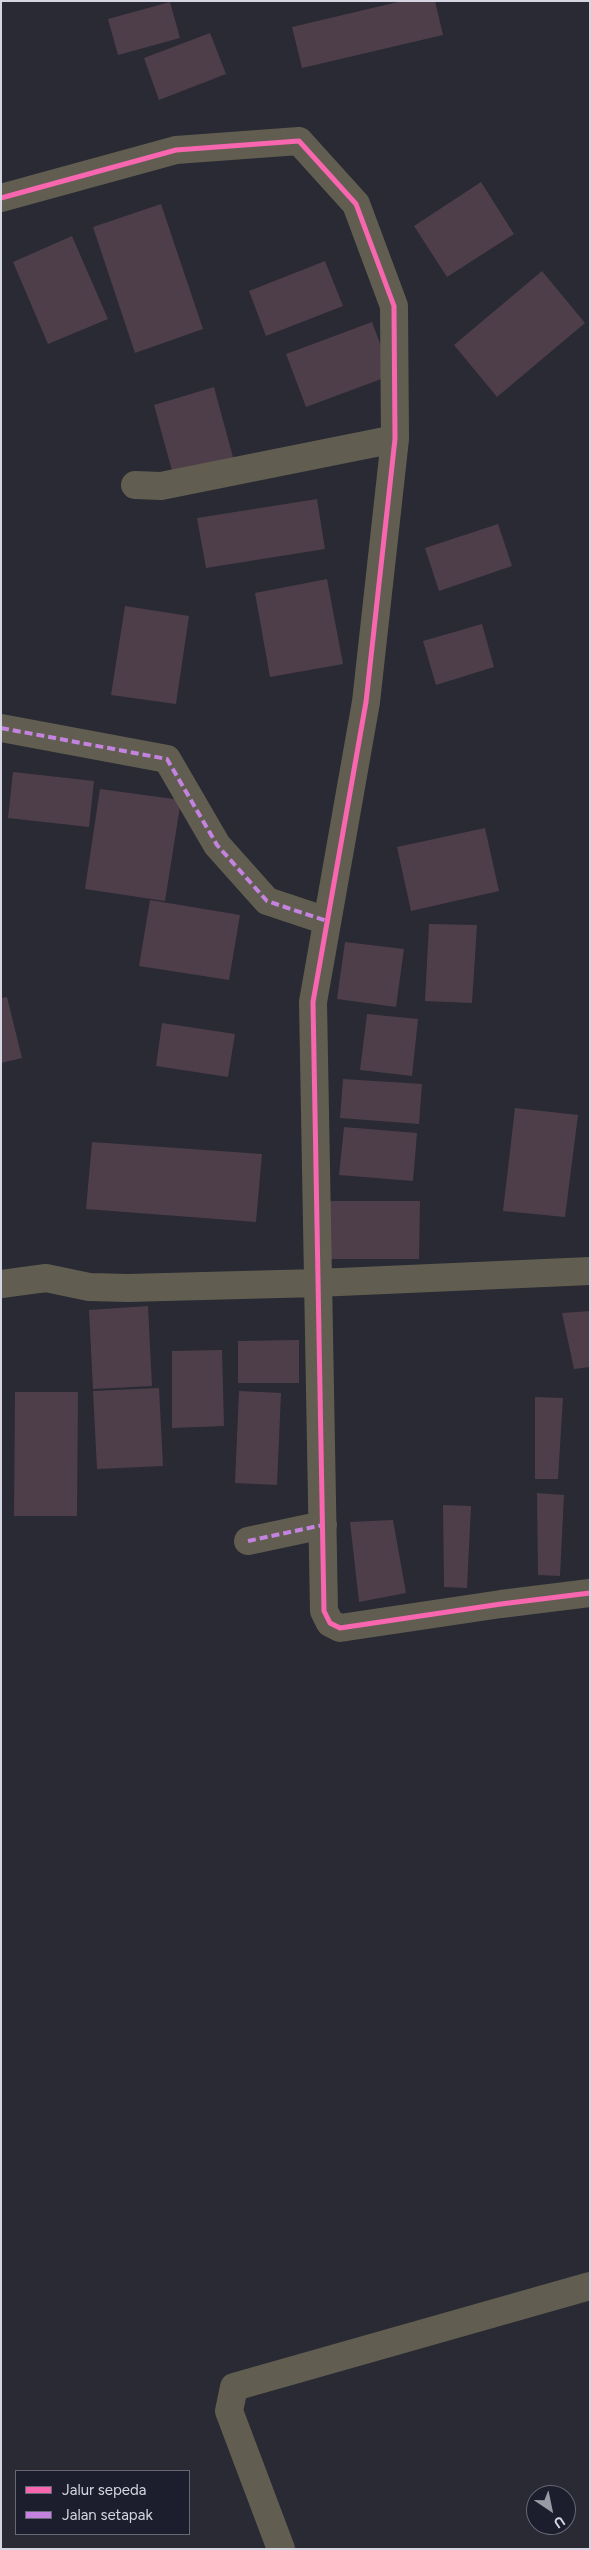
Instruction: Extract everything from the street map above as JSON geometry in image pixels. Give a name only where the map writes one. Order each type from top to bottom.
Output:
[{"type":"street","points":[[1,198],[176,150],[299,141],[356,204],[394,306],[395,439],[366,702],[313,1002],[324,1612],[330,1623],[340,1628],[590,1593]]},
{"type":"street","points":[[134,485],[161,486],[395,439]]},
{"type":"street","points":[[1,728],[167,759],[216,845],[267,901],[327,921]]},
{"type":"street","points":[[1,1284],[46,1278],[89,1287],[317,1283],[590,1271]]},
{"type":"street","points":[[248,1541],[323,1525]]},
{"type":"street","points":[[281,2549],[229,2411],[234,2387],[590,2286]]},
{"type":"building","points":[[402,1],[435,1],[443,35],[302,68],[292,27]]},
{"type":"building","points":[[170,2],[180,38],[118,55],[108,19]]},
{"type":"building","points":[[210,33],[226,74],[159,100],[144,58]]},
{"type":"building","points":[[481,182],[514,234],[447,277],[414,226]]},
{"type":"building","points":[[161,204],[203,329],[135,353],[93,227]]},
{"type":"building","points":[[72,236],[108,319],[48,344],[13,262]]},
{"type":"building","points":[[325,261],[343,306],[266,336],[249,291]]},
{"type":"building","points":[[542,271],[585,323],[497,397],[454,345]]},
{"type":"building","points":[[372,322],[392,375],[306,407],[286,354]]},
{"type":"building","points":[[214,387],[234,461],[174,478],[154,405]]},
{"type":"building","points":[[317,499],[325,549],[206,568],[197,518]]},
{"type":"building","points":[[498,524],[512,566],[439,591],[425,548]]},
{"type":"building","points":[[327,579],[343,664],[270,677],[255,593]]},
{"type":"building","points":[[125,606],[189,616],[176,704],[111,695]]},
{"type":"building","points":[[482,624],[494,667],[436,685],[423,641]]},
{"type":"building","points":[[13,772],[94,781],[89,827],[8,818]]},
{"type":"building","points":[[100,789],[181,800],[165,901],[85,889]]},
{"type":"building","points":[[485,828],[499,891],[411,911],[397,847]]},
{"type":"building","points":[[150,900],[240,915],[229,980],[139,966]]},
{"type":"building","points":[[429,924],[477,925],[472,1003],[425,1001]]},
{"type":"building","points":[[345,942],[404,949],[396,1007],[337,999]]},
{"type":"building","points":[[7,997],[22,1058],[1,1063],[1,998]]},
{"type":"building","points":[[367,1014],[418,1019],[412,1076],[360,1070]]},
{"type":"building","points":[[162,1023],[235,1034],[228,1077],[156,1066]]},
{"type":"building","points":[[343,1079],[422,1084],[419,1124],[340,1118]]},
{"type":"building","points":[[515,1108],[578,1115],[565,1217],[503,1211]]},
{"type":"building","points":[[344,1127],[417,1133],[413,1181],[339,1175]]},
{"type":"building","points":[[92,1142],[262,1154],[256,1222],[86,1209]]},
{"type":"building","points":[[327,1201],[420,1201],[419,1259],[327,1259]]},
{"type":"building","points":[[148,1306],[152,1386],[93,1389],[89,1310]]},
{"type":"building","points":[[590,1311],[590,1367],[574,1369],[562,1313]]},
{"type":"building","points":[[299,1340],[299,1383],[238,1383],[238,1341]]},
{"type":"building","points":[[222,1350],[224,1426],[172,1428],[172,1351]]},
{"type":"building","points":[[159,1388],[163,1466],[97,1469],[93,1391]]},
{"type":"building","points":[[239,1391],[281,1393],[277,1485],[235,1483]]},
{"type":"building","points":[[15,1392],[78,1392],[77,1516],[14,1516]]},
{"type":"building","points":[[535,1397],[563,1398],[558,1479],[535,1479]]},
{"type":"building","points":[[537,1493],[564,1495],[560,1576],[538,1575]]},
{"type":"building","points":[[443,1505],[471,1506],[467,1588],[444,1587]]},
{"type":"building","points":[[393,1520],[406,1593],[359,1602],[350,1522]]},
{"type":"marked path","points":[[1,728],[167,759],[217,845],[267,901],[327,921]]},
{"type":"marked path","points":[[248,1541],[323,1525]]},
{"type":"cycle path","points":[[1,198],[176,150],[299,141],[356,204],[394,306],[395,439],[366,702],[313,1002],[324,1611],[330,1623],[340,1628],[590,1593]]}]
